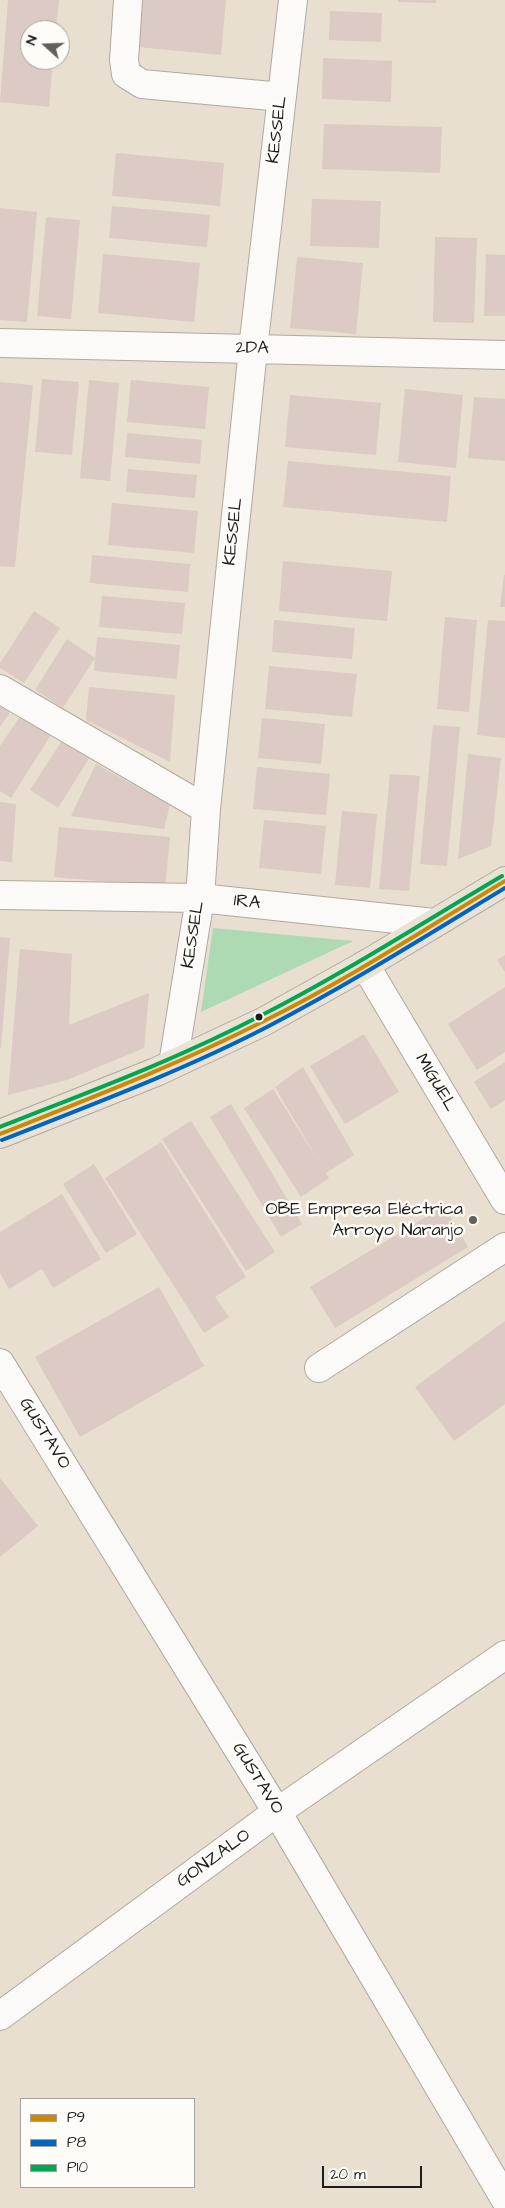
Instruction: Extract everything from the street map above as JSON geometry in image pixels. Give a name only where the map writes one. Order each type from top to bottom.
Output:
[{"type":"main road","points":[[0,1134],[173,1064],[263,1022],[365,965],[505,881]]},
{"type":"street","points":[[128,0],[126,74],[142,84],[282,97]]},
{"type":"street","name":"KESSEL","points":[[173,1064],[200,898],[206,809],[253,349],[293,0]]},
{"type":"street","name":"2DA","points":[[0,343],[505,355]]},
{"type":"street","points":[[0,689],[206,809]]},
{"type":"street","name":"1RA","points":[[0,895],[200,898],[434,923]]},
{"type":"street","name":"MIGUEL","points":[[365,965],[505,1200]]},
{"type":"street","points":[[319,1368],[505,1247]]},
{"type":"street","name":"GUSTAVO","points":[[0,1363],[278,1812],[505,2199]]},
{"type":"street","name":"GONZALO","points":[[0,2016],[278,1812],[505,1655]]},
{"type":"green space","points":[[213,928],[353,941],[201,1012]]},
{"type":"building","points":[[8,0],[59,0],[57,20],[20,20],[20,70],[52,70],[49,107],[0,102]]},
{"type":"building","points":[[142,0],[226,0],[221,55],[138,47]]},
{"type":"building","points":[[398,0],[436,0],[436,3],[398,2]]},
{"type":"building","points":[[330,11],[382,13],[381,42],[329,40]]},
{"type":"building","points":[[323,58],[392,61],[391,102],[322,99]]},
{"type":"building","points":[[324,124],[442,127],[440,173],[322,169]]},
{"type":"building","points":[[116,153],[224,163],[220,206],[112,196]]},
{"type":"building","points":[[312,199],[381,201],[379,248],[310,246]]},
{"type":"building","points":[[112,206],[210,215],[207,247],[109,238]]},
{"type":"building","points":[[0,208],[37,212],[27,322],[0,320]]},
{"type":"building","points":[[46,217],[80,220],[71,319],[37,316]]},
{"type":"building","points":[[435,237],[477,238],[474,323],[433,322]]},
{"type":"building","points":[[103,254],[200,263],[194,322],[98,313]]},
{"type":"building","points":[[486,254],[505,255],[505,316],[484,316]]},
{"type":"building","points":[[297,257],[363,263],[356,334],[290,328]]},
{"type":"building","points":[[42,379],[79,382],[72,455],[35,452]]},
{"type":"building","points":[[89,380],[119,383],[110,481],[80,478]]},
{"type":"building","points":[[131,380],[209,387],[205,429],[127,422]]},
{"type":"building","points":[[0,382],[33,385],[15,567],[0,566]]},
{"type":"building","points":[[405,389],[463,395],[456,468],[398,462]]},
{"type":"building","points":[[290,395],[381,403],[376,455],[285,447]]},
{"type":"building","points":[[474,397],[505,399],[505,461],[468,458]]},
{"type":"building","points":[[127,433],[202,440],[200,464],[125,457]]},
{"type":"building","points":[[288,461],[451,476],[447,522],[283,507]]},
{"type":"building","points":[[128,469],[197,475],[195,498],[126,492]]},
{"type":"building","points":[[112,503],[198,511],[194,553],[108,545]]},
{"type":"building","points":[[92,555],[190,564],[188,592],[90,583]]},
{"type":"building","points":[[283,561],[392,571],[387,621],[279,611]]},
{"type":"building","points":[[504,575],[505,607],[500,607]]},
{"type":"building","points":[[102,596],[185,603],[182,634],[99,627]]},
{"type":"building","points":[[34,611],[60,628],[24,683],[0,668],[0,663]]},
{"type":"building","points":[[445,617],[477,620],[469,712],[437,709]]},
{"type":"building","points":[[274,620],[355,628],[352,659],[272,652]]},
{"type":"building","points":[[488,620],[505,621],[505,738],[477,735]]},
{"type":"building","points":[[97,637],[180,645],[177,679],[94,671]]},
{"type":"building","points":[[67,639],[95,658],[63,708],[35,690]]},
{"type":"building","points":[[269,666],[357,674],[352,717],[265,709]]},
{"type":"building","points":[[89,687],[175,695],[170,762],[86,720]]},
{"type":"building","points":[[0,705],[10,712],[0,727]]},
{"type":"building","points":[[21,715],[51,735],[11,798],[0,791],[0,746]]},
{"type":"building","points":[[262,718],[325,724],[321,764],[258,758]]},
{"type":"building","points":[[433,725],[460,727],[447,866],[420,864]]},
{"type":"building","points":[[63,739],[90,757],[58,808],[30,790]]},
{"type":"building","points":[[468,754],[501,758],[491,846],[458,859]]},
{"type":"building","points":[[96,764],[170,805],[164,829],[71,816]]},
{"type":"building","points":[[257,767],[330,774],[326,815],[253,809]]},
{"type":"building","points":[[390,774],[420,776],[409,891],[379,889]]},
{"type":"building","points":[[0,802],[16,804],[12,862],[0,861]]},
{"type":"building","points":[[342,811],[377,814],[370,888],[335,885]]},
{"type":"building","points":[[264,820],[326,826],[321,874],[259,868]]},
{"type":"building","points":[[59,827],[170,837],[165,887],[54,877]]},
{"type":"building","points":[[0,937],[10,938],[1,1048],[0,1048]]},
{"type":"building","points":[[20,949],[72,954],[69,1025],[149,993],[144,1048],[67,1080],[8,1095]]},
{"type":"building","points":[[505,955],[505,972],[497,960]]},
{"type":"building","points":[[505,987],[505,1052],[477,1070],[448,1024]]},
{"type":"building","points":[[364,1034],[399,1092],[345,1124],[310,1066]]},
{"type":"building","points":[[505,1062],[505,1100],[491,1109],[474,1082]]},
{"type":"building","points":[[303,1067],[354,1155],[326,1173],[329,1178],[301,1197],[244,1108],[273,1089],[319,1162],[275,1087]]},
{"type":"building","points":[[231,1104],[302,1224],[281,1237],[210,1117]]},
{"type":"building","points":[[191,1121],[275,1252],[246,1271],[162,1139]]},
{"type":"building","points":[[161,1142],[246,1277],[215,1297],[229,1317],[204,1333],[105,1178]]},
{"type":"building","points":[[94,1164],[137,1234],[106,1253],[63,1184]]},
{"type":"building","points":[[62,1194],[101,1259],[53,1288],[42,1269],[9,1289],[0,1273],[0,1232]]},
{"type":"building","points":[[444,1206],[468,1247],[335,1328],[310,1287]]},
{"type":"building","points":[[159,1287],[204,1366],[80,1437],[35,1357]]},
{"type":"building","points":[[505,1321],[505,1404],[454,1441],[415,1387]]},
{"type":"building","points":[[0,1478],[38,1526],[0,1557]]},
{"type":"transit line","name":"P10","points":[[0,1127],[132,1075],[228,1032],[322,983],[502,876]]},
{"type":"transit line","name":"P9","points":[[0,1134],[165,1067],[262,1022],[355,972],[505,881]]},
{"type":"transit line","name":"P8","points":[[2,1140],[169,1073],[267,1027],[357,977],[505,888]]},
{"type":"place","name":"OBE Empresa Eléctrica Arroyo Naranjo","points":[[473,1220]]}]
